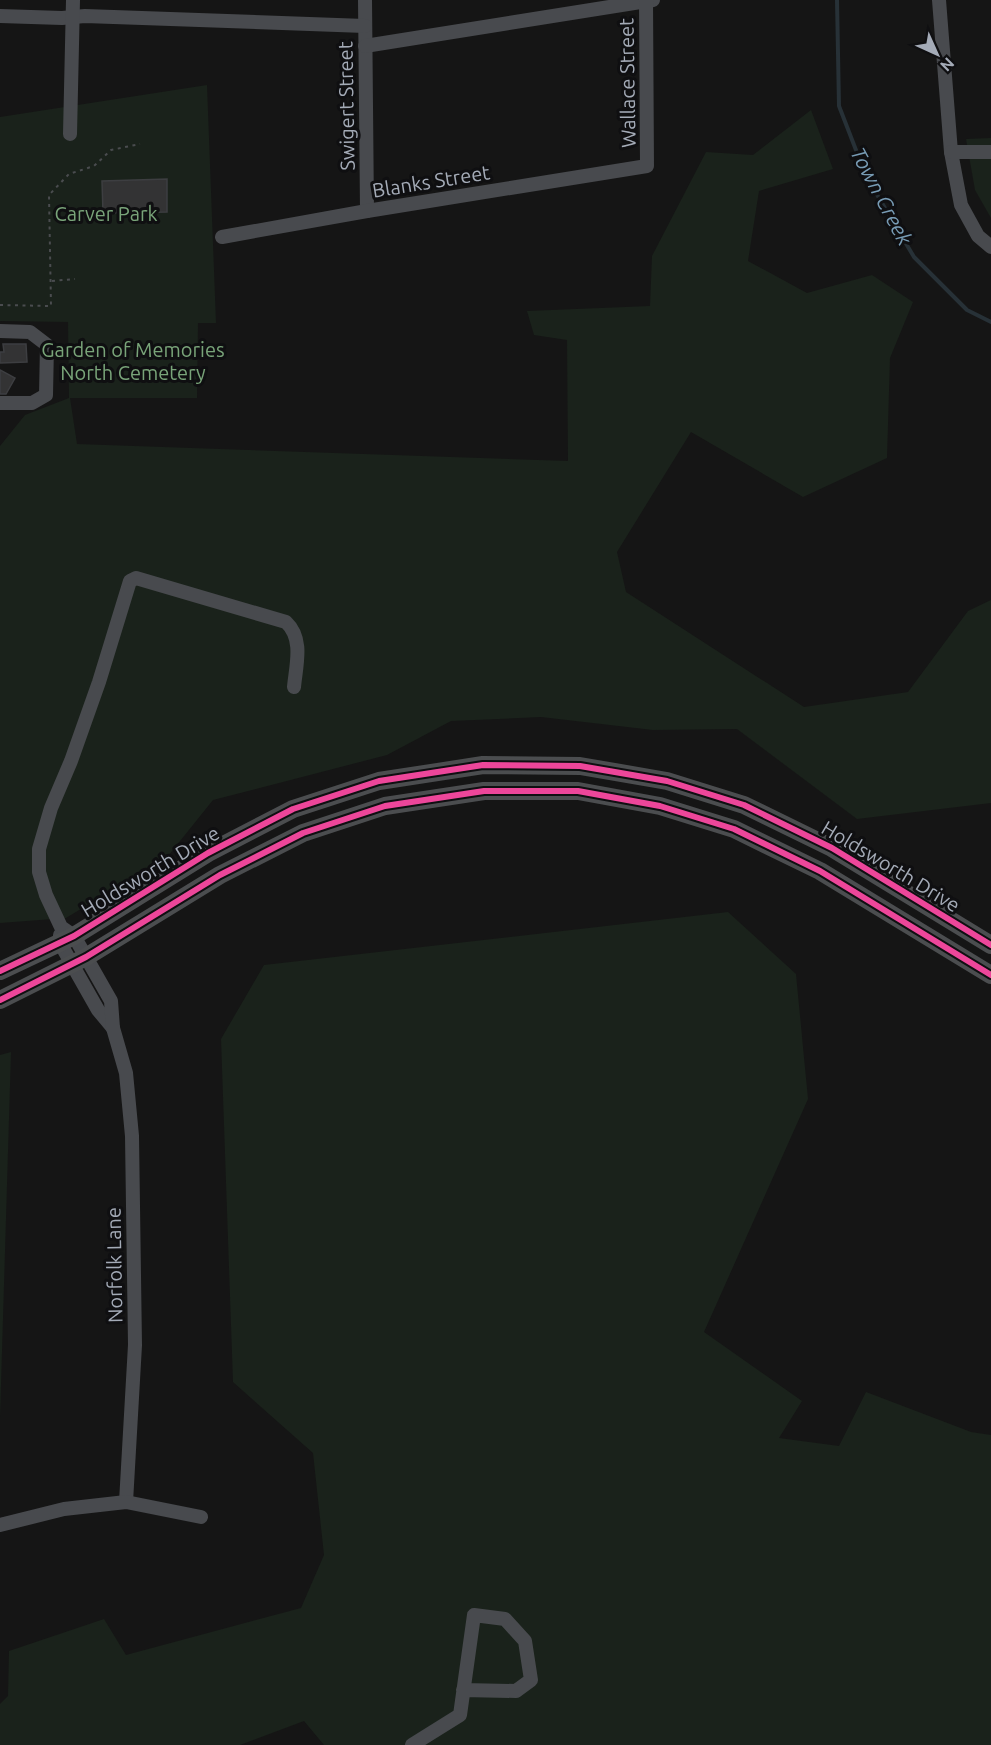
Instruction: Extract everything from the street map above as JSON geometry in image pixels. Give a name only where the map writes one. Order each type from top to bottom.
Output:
[{"type":"main road","name":"Holdsworth Drive","points":[[0,972],[208,853],[293,810],[379,781],[483,765],[580,766],[667,781],[744,805],[832,848],[991,945]]},
{"type":"main road","name":"Holdsworth Drive","points":[[0,1000],[79,961],[220,875],[303,833],[385,806],[484,791],[578,792],[660,806],[734,829],[820,871],[991,975]]},
{"type":"street","points":[[70,134],[73,0]]},
{"type":"street","name":"Swigert Street","points":[[365,0],[367,211]]},
{"type":"street","points":[[365,45],[649,0]]},
{"type":"street","name":"Wallace Street","points":[[648,166],[649,0]]},
{"type":"street","points":[[939,0],[951,152],[961,205],[978,236],[991,247]]},
{"type":"street","points":[[0,16],[365,26]]},
{"type":"street","points":[[951,152],[991,152]]},
{"type":"street","name":"Blanks Street","points":[[222,237],[367,211],[648,166]]},
{"type":"street","points":[[0,331],[30,332],[47,345],[46,395],[32,403],[0,403]]},
{"type":"street","name":"Norfolk Lane","points":[[126,1502],[135,1346],[132,1136],[126,1073],[113,1028],[111,1000],[79,961],[65,935],[46,895],[39,872],[39,849],[51,808],[71,761],[99,682],[130,581],[136,578],[286,622],[295,631],[298,645],[294,687]]},
{"type":"street","points":[[0,1525],[64,1509],[126,1502],[201,1517]]},
{"type":"street","points":[[412,1745],[460,1715],[463,1690],[474,1615],[505,1618],[525,1641],[531,1680],[516,1690],[463,1690]]},
{"type":"path","points":[[0,305],[51,306],[49,195],[69,174],[94,166],[111,150],[140,144]]},
{"type":"path","points":[[52,281],[75,279]]},
{"type":"green space","points":[[207,85],[216,323],[198,323],[197,398],[70,398],[77,444],[568,461],[567,340],[534,335],[527,311],[650,306],[652,256],[706,152],[753,155],[811,110],[833,169],[759,191],[748,261],[807,293],[872,275],[913,302],[890,358],[887,458],[803,497],[691,432],[617,552],[626,592],[804,707],[908,692],[968,611],[991,600],[991,803],[857,819],[737,729],[653,730],[541,717],[451,721],[387,755],[213,800],[168,856],[66,918],[0,923],[0,446],[25,415],[69,398],[68,322],[0,321],[0,117]]},
{"type":"green space","points":[[991,138],[991,218],[975,190],[966,139]]},
{"type":"green space","points":[[728,912],[796,974],[808,1099],[704,1332],[802,1401],[779,1438],[839,1446],[866,1392],[971,1432],[991,1435],[991,1745],[324,1745],[304,1721],[240,1745],[0,1745],[0,1704],[8,1696],[9,1651],[104,1619],[126,1655],[301,1608],[324,1555],[313,1453],[233,1382],[221,1039],[264,965]]},
{"type":"green space","points":[[11,1052],[0,1418],[0,1055]]},
{"type":"building","points":[[167,179],[167,212],[103,213],[102,181]]},
{"type":"building","points":[[3,344],[26,344],[27,362],[0,363],[0,352],[4,352]]},
{"type":"building","points":[[0,370],[15,378],[6,394],[0,394]]},
{"type":"waterway","name":"Town Creek","points":[[837,0],[839,106],[866,176],[914,257],[967,310],[991,322]]},
{"type":"cycle path","points":[[0,971],[74,936],[208,853],[293,809],[379,781],[483,765],[580,766],[667,781],[744,805],[832,848],[991,945]]},
{"type":"cycle path","points":[[0,1000],[86,957],[220,875],[303,833],[385,806],[484,791],[578,791],[660,806],[734,829],[820,871],[991,975]]},
{"type":"park label","name":"Carver Park","points":[[106,213]]},
{"type":"park label","name":"Garden of Memories North Cemetery","points":[[133,360]]}]
